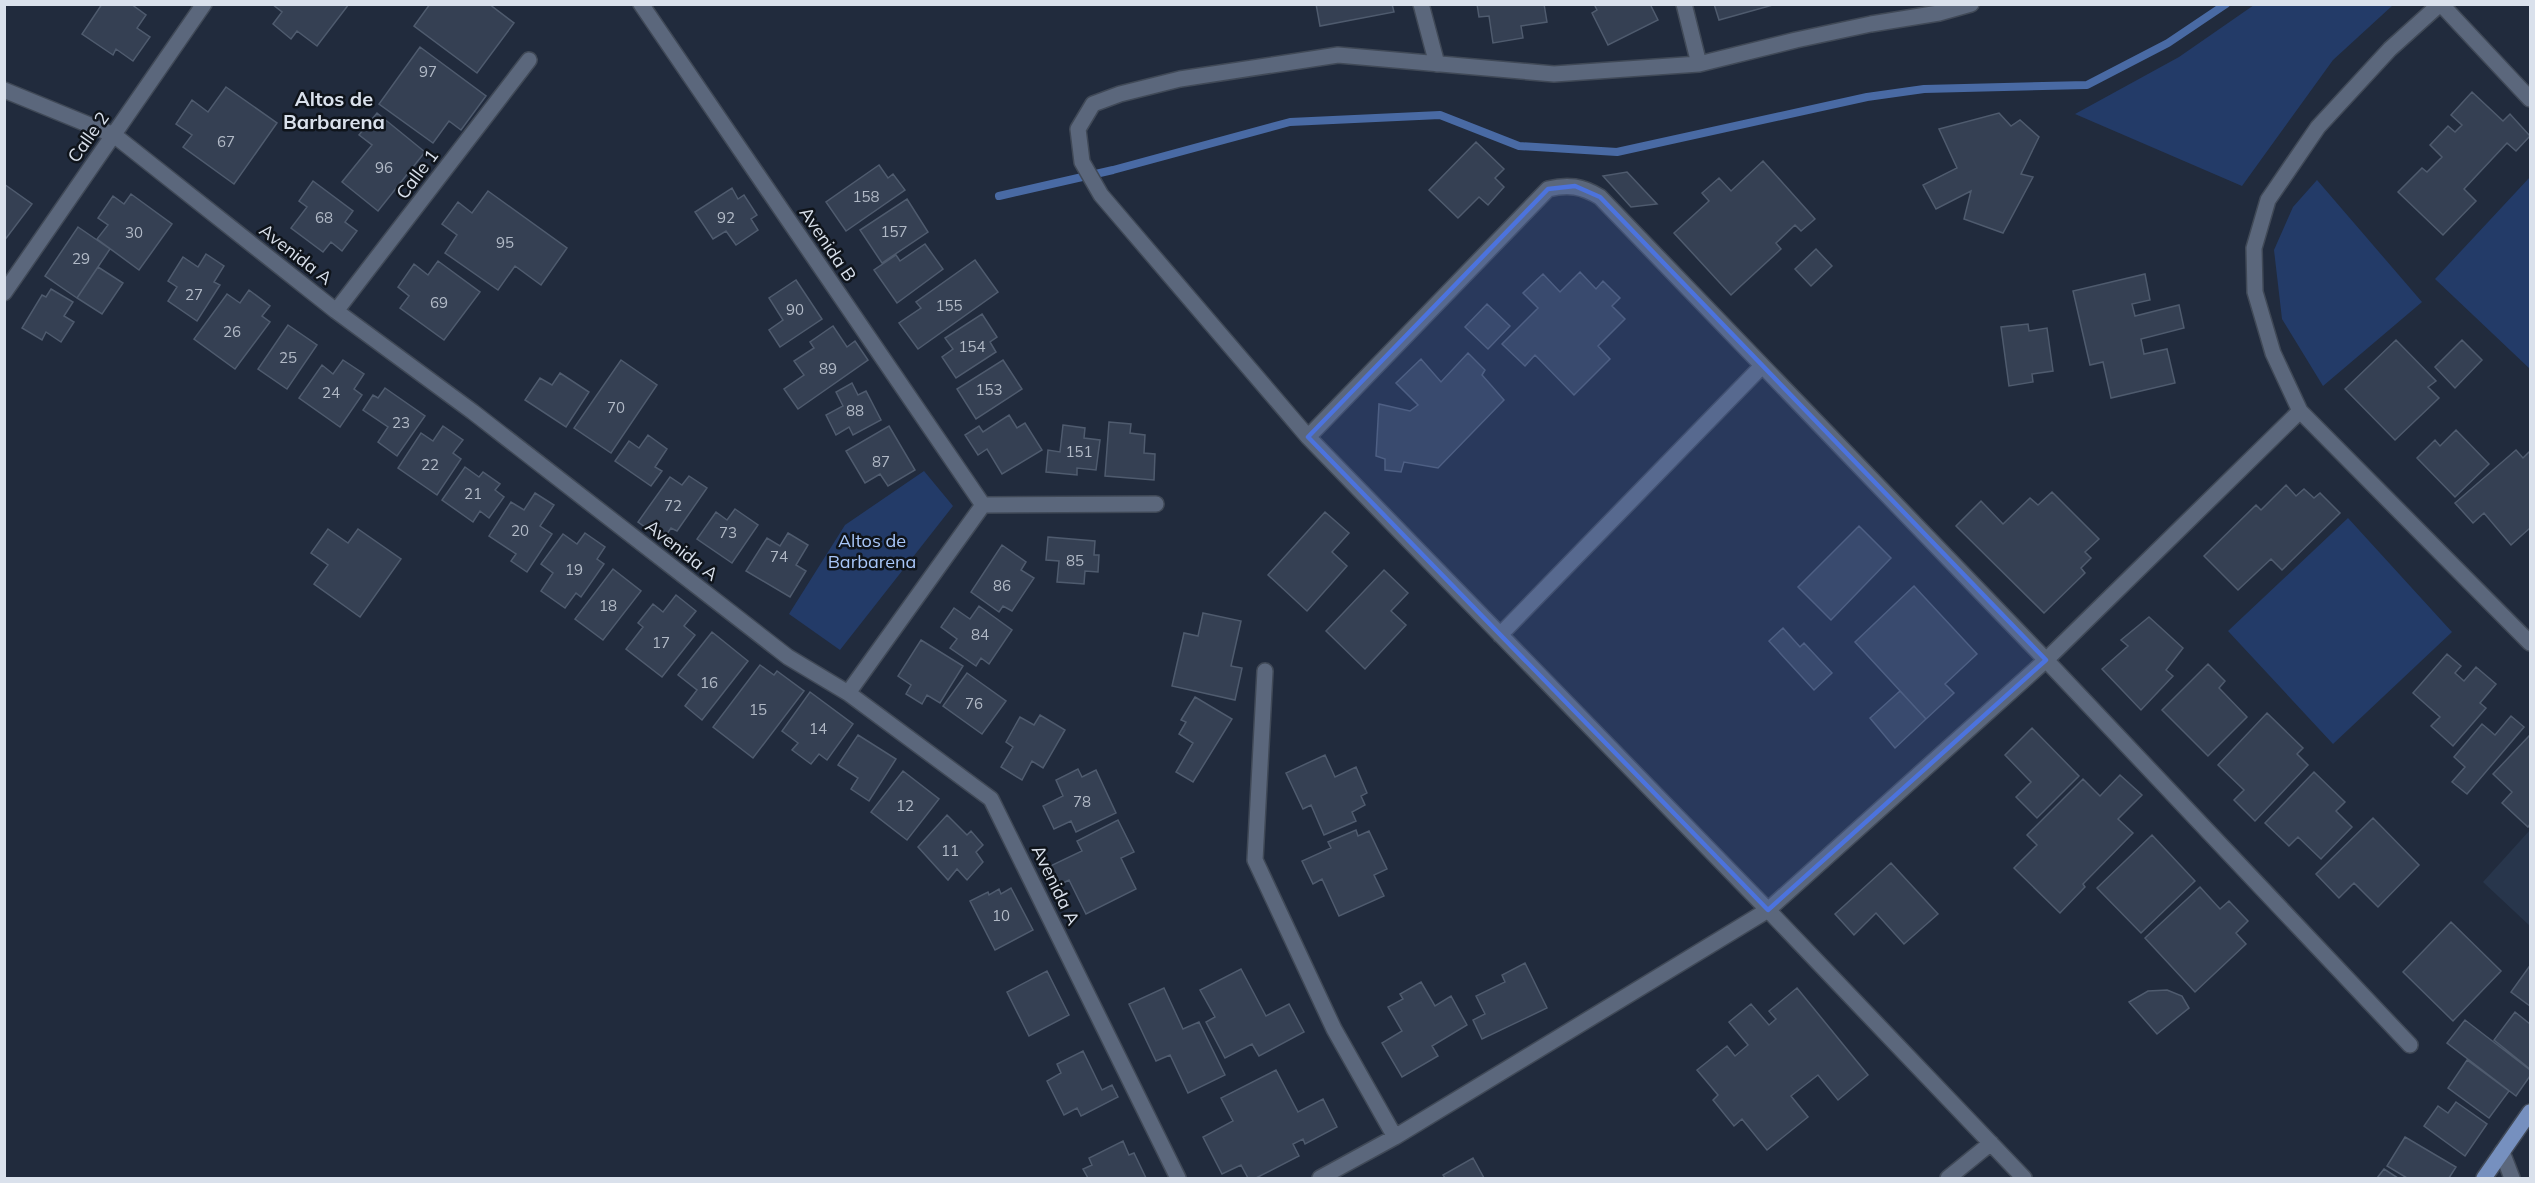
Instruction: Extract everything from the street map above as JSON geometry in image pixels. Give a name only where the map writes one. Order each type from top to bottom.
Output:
[{"type":"main road","points":[[2484,1179],[2530,1112]]},
{"type":"street","name":"Calle 2","points":[[4,292],[204,4]]},
{"type":"street","name":"Avenida B","points":[[641,4],[983,505]]},
{"type":"street","points":[[1421,4],[1437,64]]},
{"type":"street","points":[[1684,4],[1699,64]]},
{"type":"street","points":[[1971,4],[1796,40],[1699,64],[1554,74],[1338,55],[1180,79],[1120,94],[1094,104],[1077,129],[1082,162],[1101,195],[1308,437],[1768,910],[2024,1179]]},
{"type":"street","points":[[2530,99],[2441,4],[2390,49],[2318,127],[2268,200],[2254,248],[2255,292],[2273,353],[2300,411],[2530,643]]},
{"type":"street","name":"Calle 1","points":[[336,311],[528,60]]},
{"type":"street","name":"Avenida A","points":[[4,90],[114,135],[336,311],[473,412],[788,657],[848,693],[991,799],[1178,1179]]},
{"type":"street","points":[[1308,437],[1548,189],[1575,186],[1600,197],[2046,660],[2410,1045]]},
{"type":"street","points":[[1500,635],[1762,366]]},
{"type":"street","points":[[1320,1179],[1395,1137],[1768,910],[2046,660],[2300,411]]},
{"type":"street","points":[[848,693],[983,505],[1156,504]]},
{"type":"street","points":[[1265,671],[1255,860],[1334,1029],[1395,1137]]},
{"type":"street","points":[[1948,1179],[1991,1143]]},
{"type":"street","points":[[2502,1152],[2512,1179]]},
{"type":"highlighted area","points":[[1575,186],[1600,197],[2046,660],[1768,910],[1308,437],[1548,189]]},
{"type":"shaded area","points":[[2530,830],[2530,926],[2483,882]]},
{"type":"green space","points":[[2254,5],[2393,5],[2333,60],[2242,186],[2075,114],[2179,57]]},
{"type":"green space","points":[[2530,177],[2530,369],[2435,279]]},
{"type":"green space","points":[[2317,180],[2422,302],[2323,386],[2282,319],[2274,250],[2293,207]]},
{"type":"green space","name":"Altos de Barbarena","points":[[924,471],[953,506],[840,650],[789,614],[845,525]]},
{"type":"green space","points":[[2348,518],[2452,632],[2333,744],[2228,631]]},
{"type":"building","points":[[102,4],[131,4],[146,15],[137,28],[150,37],[133,61],[116,49],[113,55],[82,34]]},
{"type":"building","points":[[272,4],[349,4],[317,46],[297,31],[291,39],[273,24],[282,12]]},
{"type":"building","points":[[430,4],[489,4],[514,23],[477,73],[414,26]]},
{"type":"building","points":[[1316,4],[1392,4],[1394,12],[1320,26]]},
{"type":"building","points":[[1477,4],[1544,4],[1547,22],[1521,26],[1523,38],[1493,43],[1489,16],[1479,17]]},
{"type":"building","points":[[1594,4],[1650,4],[1658,20],[1608,45],[1592,13],[1597,10]]},
{"type":"building","points":[[1714,4],[1773,4],[1773,5],[1719,20]]},
{"type":"building","points":[[420,47],[486,96],[461,130],[449,121],[433,143],[379,104]]},
{"type":"building","points":[[226,87],[277,123],[234,184],[183,147],[192,135],[176,124],[192,100],[208,112]]},
{"type":"building","points":[[2472,92],[2503,121],[2510,114],[2530,136],[2516,151],[2507,143],[2464,189],[2476,201],[2443,235],[2398,192],[2422,168],[2427,172],[2442,157],[2430,145],[2448,126],[2455,132],[2462,125],[2451,115]]},
{"type":"building","points":[[377,113],[425,152],[378,211],[342,182],[372,145],[359,135]]},
{"type":"building","points":[[1999,113],[2011,126],[2020,120],[2039,137],[2021,174],[2033,177],[2003,233],[1964,219],[1971,191],[1936,209],[1923,185],[1957,168],[1939,129]]},
{"type":"building","points":[[1476,142],[1504,169],[1495,178],[1504,187],[1488,205],[1479,197],[1458,218],[1429,190]]},
{"type":"building","points":[[1763,161],[1815,219],[1801,231],[1795,225],[1776,243],[1781,249],[1731,295],[1674,233],[1709,201],[1702,193],[1719,178],[1731,191]]},
{"type":"building","points":[[879,165],[888,178],[893,174],[905,190],[846,231],[826,202]]},
{"type":"building","points":[[1627,172],[1657,204],[1631,207],[1603,176]]},
{"type":"building","points":[[313,181],[353,211],[345,222],[357,231],[342,251],[331,242],[323,252],[291,228],[307,207],[299,201]]},
{"type":"building","points":[[4,184],[32,204],[4,241]]},
{"type":"building","points":[[732,188],[738,199],[744,195],[757,215],[751,219],[758,230],[736,245],[726,231],[713,239],[695,212]]},
{"type":"building","points":[[488,191],[567,248],[541,285],[515,266],[498,290],[445,253],[457,235],[442,224],[458,202],[472,213]]},
{"type":"building","points":[[131,194],[172,224],[139,270],[97,239],[108,225],[98,218],[113,196],[124,204]]},
{"type":"building","points":[[907,199],[928,232],[882,263],[860,230]]},
{"type":"building","points":[[78,227],[110,249],[77,298],[45,276]]},
{"type":"building","points":[[925,244],[943,269],[897,303],[874,270],[896,255],[900,261]]},
{"type":"building","points":[[1816,249],[1832,266],[1811,286],[1795,269]]},
{"type":"building","points":[[206,254],[224,266],[214,282],[220,285],[197,321],[168,301],[177,287],[168,281],[183,257],[198,267]]},
{"type":"building","points":[[975,260],[998,292],[918,349],[899,323],[921,308],[916,302]]},
{"type":"building","points":[[438,261],[480,292],[444,340],[400,308],[409,296],[398,287],[414,264],[428,275]]},
{"type":"building","points":[[98,267],[123,283],[102,314],[77,298]]},
{"type":"building","points":[[1580,272],[1596,289],[1603,281],[1620,298],[1612,306],[1625,319],[1598,346],[1610,359],[1574,395],[1535,355],[1525,366],[1502,344],[1538,308],[1523,293],[1543,274],[1560,292]]},
{"type":"building","points":[[2145,274],[2150,300],[2132,304],[2135,316],[2179,305],[2184,328],[2141,339],[2144,354],[2167,349],[2175,383],[2111,398],[2103,362],[2090,365],[2073,291]]},
{"type":"building","points":[[796,280],[822,319],[780,347],[769,330],[783,320],[769,298]]},
{"type":"building","points":[[51,289],[73,302],[64,316],[74,322],[61,342],[46,332],[42,340],[22,328],[42,295],[46,297]]},
{"type":"building","points":[[249,290],[270,306],[262,316],[270,322],[235,369],[194,339],[227,294],[240,303]]},
{"type":"building","points":[[1487,304],[1510,326],[1488,349],[1465,327]]},
{"type":"building","points":[[982,314],[997,337],[990,342],[996,352],[956,378],[942,357],[953,349],[945,338]]},
{"type":"building","points":[[2028,324],[2029,331],[2047,328],[2053,371],[2032,374],[2033,382],[2009,386],[2001,327]]},
{"type":"building","points":[[288,325],[317,345],[287,389],[258,369]]},
{"type":"building","points":[[833,326],[847,347],[855,341],[868,360],[798,409],[784,389],[804,375],[794,361],[814,348],[810,342]]},
{"type":"building","points":[[2396,340],[2436,381],[2428,387],[2439,398],[2395,440],[2345,389]]},
{"type":"building","points":[[2462,340],[2482,360],[2455,388],[2435,367]]},
{"type":"building","points":[[1468,353],[1485,370],[1482,375],[1504,400],[1438,468],[1404,462],[1401,472],[1385,470],[1385,459],[1376,456],[1379,404],[1410,411],[1418,405],[1396,383],[1421,359],[1441,382]]},
{"type":"building","points":[[343,360],[364,374],[354,389],[362,395],[340,427],[299,398],[322,365],[333,374]]},
{"type":"building","points":[[621,360],[657,385],[611,453],[574,428]]},
{"type":"building","points":[[1003,360],[1022,389],[976,419],[957,389]]},
{"type":"building","points":[[560,373],[589,392],[566,427],[525,400],[540,378],[552,385]]},
{"type":"building","points":[[852,383],[858,395],[866,391],[881,420],[853,435],[849,427],[836,435],[826,415],[843,406],[836,392]]},
{"type":"building","points":[[385,388],[425,416],[397,456],[378,442],[388,427],[363,410],[373,395],[378,398]]},
{"type":"building","points":[[1009,415],[1017,428],[1025,423],[1042,450],[1002,474],[987,449],[978,455],[965,435],[979,426],[983,432]]},
{"type":"building","points":[[1109,422],[1131,424],[1130,433],[1145,435],[1144,453],[1155,454],[1154,480],[1105,476]]},
{"type":"building","points":[[1063,425],[1085,428],[1084,438],[1100,440],[1096,470],[1077,468],[1077,475],[1046,472],[1048,450],[1060,452]]},
{"type":"building","points":[[443,426],[463,440],[453,453],[461,459],[437,495],[398,468],[421,433],[433,441]]},
{"type":"building","points":[[889,426],[915,470],[888,486],[880,474],[865,483],[846,451]]},
{"type":"building","points":[[2456,430],[2489,464],[2455,497],[2417,458],[2435,440],[2440,446]]},
{"type":"building","points":[[648,435],[667,449],[655,467],[662,471],[651,486],[615,461],[629,441],[639,448]]},
{"type":"building","points":[[2516,450],[2523,458],[2530,451],[2530,528],[2511,545],[2484,513],[2473,523],[2455,503]]},
{"type":"building","points":[[465,467],[479,477],[483,472],[500,484],[495,490],[504,497],[489,518],[480,511],[473,522],[442,500]]},
{"type":"building","points":[[689,476],[707,488],[677,531],[671,528],[663,540],[638,522],[670,477],[682,485]]},
{"type":"building","points":[[2286,485],[2296,496],[2304,489],[2314,498],[2320,493],[2340,513],[2282,570],[2271,559],[2238,590],[2204,556],[2256,505],[2261,510]]},
{"type":"building","points":[[2052,492],[2099,539],[2085,552],[2091,558],[2081,568],[2085,573],[2044,613],[1956,526],[1981,501],[2003,524],[2030,498],[2038,505]]},
{"type":"building","points":[[535,493],[554,505],[540,526],[552,534],[527,572],[511,561],[516,554],[489,536],[511,502],[524,510]]},
{"type":"building","points":[[735,509],[758,525],[732,563],[697,539],[716,512],[727,520]]},
{"type":"building","points":[[1325,512],[1349,533],[1332,552],[1347,566],[1307,611],[1268,575]]},
{"type":"building","points":[[1859,526],[1891,558],[1831,620],[1798,587]]},
{"type":"building","points":[[328,529],[348,543],[358,529],[401,559],[360,617],[314,584],[328,565],[311,553]]},
{"type":"building","points":[[585,533],[605,547],[597,559],[604,564],[581,597],[576,593],[565,608],[541,591],[553,573],[541,564],[563,534],[577,544]]},
{"type":"building","points":[[788,533],[808,545],[796,565],[806,571],[790,597],[746,571],[767,538],[780,546]]},
{"type":"building","points":[[1048,537],[1095,541],[1094,555],[1099,555],[1098,572],[1085,571],[1084,584],[1057,582],[1059,561],[1046,560]]},
{"type":"building","points":[[1002,545],[1026,562],[1021,570],[1034,578],[1012,611],[1003,606],[999,612],[971,592]]},
{"type":"building","points":[[613,569],[641,591],[603,640],[575,619]]},
{"type":"building","points":[[1384,570],[1408,593],[1391,611],[1406,625],[1365,669],[1326,631]]},
{"type":"building","points":[[1914,586],[1977,654],[1945,684],[1954,693],[1926,719],[1855,642]]},
{"type":"building","points":[[676,595],[696,611],[684,626],[695,635],[662,677],[626,649],[643,627],[638,623],[653,604],[663,612]]},
{"type":"building","points":[[979,606],[1012,630],[989,664],[981,658],[976,666],[950,648],[957,639],[941,627],[954,608],[970,619]]},
{"type":"building","points":[[1203,613],[1241,621],[1231,666],[1242,668],[1235,700],[1172,686],[1184,633],[1198,636]]},
{"type":"building","points":[[2149,617],[2183,648],[2166,670],[2173,676],[2141,710],[2102,669],[2128,646],[2121,640]]},
{"type":"building","points":[[1783,628],[1800,647],[1804,643],[1832,673],[1814,690],[1769,641]]},
{"type":"building","points":[[712,632],[748,661],[702,720],[685,706],[697,690],[678,675]]},
{"type":"building","points":[[921,640],[963,666],[940,703],[927,695],[922,704],[906,694],[911,685],[898,676]]},
{"type":"building","points":[[2447,654],[2461,666],[2455,673],[2464,681],[2476,667],[2496,684],[2480,703],[2486,708],[2453,746],[2431,726],[2440,717],[2413,693]]},
{"type":"building","points":[[2208,664],[2225,681],[2219,688],[2247,717],[2208,756],[2162,710]]},
{"type":"building","points":[[760,665],[774,675],[777,671],[804,691],[753,758],[713,727]]},
{"type":"building","points":[[967,673],[1006,701],[982,734],[943,706]]},
{"type":"building","points":[[1900,691],[1926,719],[1895,748],[1870,718]]},
{"type":"building","points":[[810,692],[853,724],[827,760],[819,754],[811,764],[792,750],[798,743],[782,731]]},
{"type":"building","points":[[1195,697],[1232,719],[1193,782],[1176,772],[1193,743],[1179,734],[1186,722],[1181,720]]},
{"type":"building","points":[[2267,713],[2303,748],[2297,754],[2308,765],[2255,821],[2234,800],[2244,790],[2218,765]]},
{"type":"building","points":[[1040,715],[1065,730],[1043,768],[1032,761],[1022,780],[1001,767],[1013,747],[1006,742],[1020,717],[1034,725]]},
{"type":"building","points":[[2511,716],[2524,727],[2467,794],[2452,782],[2465,767],[2454,757],[2482,724],[2495,735]]},
{"type":"building","points":[[2032,728],[2079,776],[2037,818],[2016,797],[2031,782],[2005,755]]},
{"type":"building","points":[[858,735],[896,759],[869,801],[851,789],[858,778],[838,765]]},
{"type":"building","points":[[2530,735],[2530,824],[2528,827],[2502,803],[2512,792],[2493,774]]},
{"type":"building","points":[[1325,755],[1335,777],[1356,767],[1367,793],[1361,796],[1365,805],[1352,812],[1356,821],[1324,835],[1311,805],[1303,809],[1286,773]]},
{"type":"building","points":[[1078,769],[1082,777],[1096,770],[1116,813],[1076,832],[1071,821],[1054,829],[1043,806],[1063,796],[1056,780]]},
{"type":"building","points":[[903,771],[939,799],[907,840],[871,812]]},
{"type":"building","points":[[2314,772],[2345,802],[2336,811],[2352,827],[2321,859],[2298,837],[2289,846],[2265,823]]},
{"type":"building","points":[[2120,775],[2142,795],[2118,819],[2133,833],[2083,884],[2085,887],[2060,913],[2014,868],[2037,845],[2027,835],[2083,779],[2100,796]]},
{"type":"building","points":[[947,815],[967,835],[971,831],[983,845],[976,852],[983,862],[967,880],[957,869],[948,880],[918,847]]},
{"type":"building","points":[[2373,818],[2419,865],[2378,907],[2354,883],[2339,898],[2316,874]]},
{"type":"building","points":[[1118,820],[1134,852],[1121,858],[1136,889],[1086,914],[1069,880],[1053,888],[1044,869],[1082,851],[1077,841]]},
{"type":"building","points":[[1356,830],[1358,836],[1369,831],[1387,869],[1374,875],[1384,896],[1339,916],[1322,879],[1313,884],[1302,861],[1331,848],[1328,842]]},
{"type":"building","points":[[2152,835],[2195,881],[2141,933],[2097,888]]},
{"type":"building","points":[[1891,863],[1938,914],[1904,944],[1876,913],[1854,935],[1835,914]]},
{"type":"building","points":[[2200,887],[2220,909],[2229,901],[2248,921],[2236,933],[2246,944],[2195,992],[2145,938]]},
{"type":"building","points":[[1011,888],[1033,930],[995,950],[970,901],[988,892],[989,895],[999,889],[1001,894]]},
{"type":"building","points":[[2451,922],[2501,971],[2453,1021],[2403,972]]},
{"type":"building","points":[[1525,963],[1547,1008],[1482,1039],[1473,1020],[1485,1014],[1476,996],[1505,982],[1502,975]]},
{"type":"building","points":[[2530,968],[2530,1006],[2511,992]]},
{"type":"building","points":[[1241,969],[1266,1016],[1289,1004],[1304,1032],[1259,1056],[1252,1044],[1225,1058],[1206,1022],[1215,1017],[1200,990]]},
{"type":"building","points":[[1047,971],[1069,1015],[1029,1036],[1007,992]]},
{"type":"building","points":[[1421,982],[1435,1006],[1451,996],[1467,1025],[1432,1046],[1438,1056],[1402,1077],[1382,1043],[1402,1031],[1388,1007],[1403,999],[1400,994]]},
{"type":"building","points":[[1164,988],[1183,1029],[1199,1022],[1225,1075],[1188,1093],[1170,1055],[1156,1061],[1129,1004]]},
{"type":"building","points":[[1797,988],[1868,1075],[1838,1100],[1818,1075],[1791,1096],[1808,1117],[1767,1150],[1742,1119],[1734,1126],[1713,1100],[1718,1095],[1697,1070],[1727,1046],[1735,1056],[1748,1045],[1729,1022],[1751,1004],[1769,1025],[1776,1019],[1769,1011]]},
{"type":"building","points":[[2167,990],[2182,996],[2189,1008],[2157,1034],[2129,1002],[2148,991]]},
{"type":"building","points":[[2515,1012],[2530,1024],[2530,1069],[2494,1040]]},
{"type":"building","points":[[2465,1020],[2530,1070],[2530,1076],[2516,1096],[2447,1043]]},
{"type":"building","points":[[1083,1051],[1102,1090],[1112,1085],[1118,1097],[1081,1116],[1077,1108],[1064,1115],[1047,1081],[1061,1073],[1057,1064]]},
{"type":"building","points":[[2467,1060],[2509,1091],[2489,1118],[2448,1088]]},
{"type":"building","points":[[1276,1070],[1298,1112],[1323,1099],[1337,1127],[1305,1144],[1303,1139],[1293,1144],[1299,1156],[1256,1178],[1248,1178],[1241,1165],[1222,1174],[1203,1137],[1233,1121],[1221,1098]]},
{"type":"building","points":[[2456,1102],[2487,1124],[2465,1156],[2424,1126],[2438,1106],[2448,1113]]},
{"type":"building","points":[[2405,1137],[2456,1167],[2449,1178],[2407,1178],[2387,1166]]},
{"type":"building","points":[[1123,1141],[1129,1155],[1134,1153],[1146,1178],[1088,1178],[1083,1169],[1092,1165],[1089,1158]]},
{"type":"building","points":[[1473,1158],[1484,1178],[1445,1178],[1443,1175]]},
{"type":"building","points":[[2384,1169],[2398,1178],[2377,1178]]},
{"type":"waterway","points":[[999,196],[1113,170],[1290,122],[1440,115],[1519,146],[1617,152],[1867,97],[1924,89],[2087,85],[2168,43],[2226,4]]},
{"type":"district","name":"Altos de Barbarena","points":[[334,110]]}]
